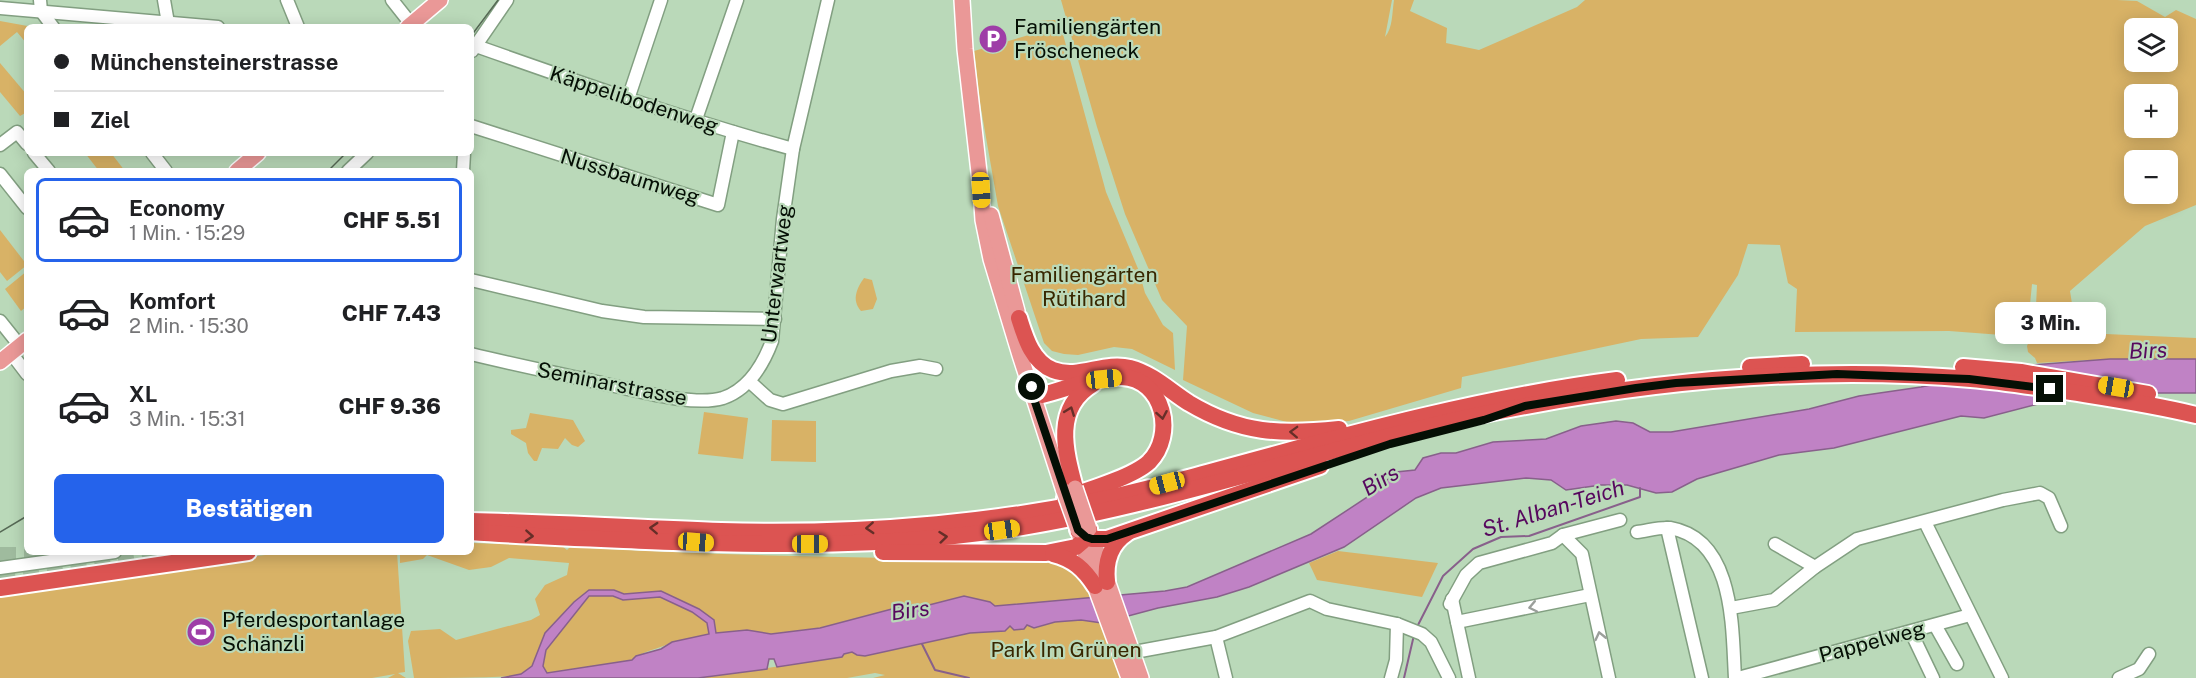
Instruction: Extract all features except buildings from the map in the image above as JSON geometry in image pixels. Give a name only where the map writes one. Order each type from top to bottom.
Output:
[{"type":"highway","points":[[1019,318],[1031,349],[1045,365],[1062,372],[1088,371]]},
{"type":"highway","points":[[474,520],[723,531],[801,530],[907,526],[1044,511],[1146,489],[1480,402],[1676,372],[1810,364],[1926,365],[2021,372],[2126,389],[2196,404]]},
{"type":"highway","points":[[1036,391],[1107,365],[1138,370],[1207,413],[1251,430],[1303,433],[1353,427],[1396,416],[1414,418]]},
{"type":"highway","points":[[474,532],[571,538],[790,544],[943,537],[1021,527],[1104,511],[1463,418],[1676,383],[1837,374],[1890,374],[2030,386],[2162,406],[2196,415]]},
{"type":"highway","points":[[991,517],[1061,499],[1110,482],[1140,468],[1155,454],[1163,433],[1163,409],[1158,399],[1142,384],[1125,377],[1036,391]]},
{"type":"highway","points":[[1070,489],[1066,450],[1069,410],[1080,393],[1104,379]]},
{"type":"highway","points":[[696,542],[863,551],[1046,553],[1072,549],[1085,536],[1107,539],[1334,461],[1484,420],[1525,406]]},
{"type":"highway","points":[[474,513],[530,516],[542,522]]},
{"type":"highway","points":[[1094,562],[1131,531]]},
{"type":"highway","points":[[1046,553],[1094,562]]},
{"type":"highway","points":[[1,571],[93,567],[164,555]]},
{"type":"highway","points":[[0,588],[228,555]]},
{"type":"highway","points":[[1094,562],[1101,584]]},
{"type":"highway","points":[[1094,562],[1101,584]]},
{"type":"main road","points":[[412,24],[440,0]]},
{"type":"main road","points":[[962,0],[983,220],[991,259],[1094,562]]},
{"type":"main road","points":[[240,168],[254,156]]},
{"type":"main road","points":[[981,190],[993,222],[1036,391]]},
{"type":"main road","points":[[1101,584],[1129,678]]},
{"type":"main road","points":[[1108,604],[1141,678]]},
{"type":"street","points":[[164,0],[168,23]]},
{"type":"street","points":[[287,0],[297,24]]},
{"type":"street","points":[[392,0],[409,24]]},
{"type":"street","points":[[474,48],[507,0]]},
{"type":"street","points":[[628,99],[661,0]]},
{"type":"street","points":[[696,119],[737,0]]},
{"type":"street","name":"Unterwartweg","points":[[749,381],[766,358],[772,341],[783,219],[793,148],[828,0]]},
{"type":"street","points":[[41,5],[51,24]]},
{"type":"street","points":[[0,8],[41,5],[180,24]]},
{"type":"street","name":"Käppelibodenweg","points":[[474,49],[733,132],[793,148]]},
{"type":"street","name":"Nussbaumweg","points":[[474,127],[718,205],[733,132]]},
{"type":"street","points":[[1,144],[17,132],[24,140]]},
{"type":"street","points":[[36,156],[46,168]]},
{"type":"street","points":[[154,156],[164,168]]},
{"type":"street","points":[[351,168],[364,156]]},
{"type":"street","points":[[0,174],[24,204]]},
{"type":"street","points":[[474,281],[602,311],[644,317],[775,319]]},
{"type":"street","points":[[0,321],[24,368]]},
{"type":"street","name":"Seminarstrasse","points":[[474,355],[663,396],[701,400],[725,397],[737,392],[749,381]]},
{"type":"street","points":[[749,381],[770,400],[783,404],[891,371],[920,366],[936,369]]},
{"type":"street","points":[[1731,608],[1774,600],[1815,567],[1857,538],[2003,500],[2040,493],[2049,498],[2061,526]]},
{"type":"street","points":[[1469,678],[1451,601],[1466,575],[1479,563],[1552,543],[1563,535],[1620,520]]},
{"type":"street","points":[[1925,522],[2002,678]]},
{"type":"street","points":[[1666,528],[1702,678]]},
{"type":"street","points":[[1637,532],[1666,528],[1685,532],[1699,541],[1709,552],[1722,575],[1731,608],[1737,678]]},
{"type":"street","points":[[1563,535],[1582,554],[1609,678]]},
{"type":"street","points":[[1775,544],[1815,567]]},
{"type":"street","points":[[1,571],[97,555]]},
{"type":"street","points":[[1457,622],[1590,595]]},
{"type":"street","points":[[1140,651],[1216,637],[1310,601],[1328,609],[1402,626],[1422,634],[1431,642],[1449,678]]},
{"type":"street","name":"Pappelweg","points":[[1737,678],[1970,615]]},
{"type":"street","points":[[1935,625],[1957,664]]},
{"type":"street","points":[[1391,678],[1402,626]]},
{"type":"street","points":[[1911,632],[1933,678]]},
{"type":"street","points":[[1216,637],[1226,678]]},
{"type":"street","points":[[2118,678],[2139,669],[2149,654]]},
{"type":"green space","points":[[1061,0],[1392,0],[1385,37],[1391,25],[1394,0],[1414,0],[1410,11],[1447,28],[1446,43],[1479,50],[1577,7],[1585,0],[2117,0],[2137,1],[2165,17],[2176,10],[2196,19],[2196,205],[2145,226],[2070,291],[2076,329],[2083,333],[2196,338],[2196,359],[2109,359],[2037,363],[2028,352],[2027,346],[2035,327],[2037,285],[2032,284],[2028,325],[2015,336],[1949,331],[1795,332],[1797,289],[1788,283],[1780,245],[1748,244],[1738,275],[1698,337],[1641,339],[1462,377],[1461,388],[1349,421],[1298,425],[1253,413],[1183,380],[1187,326],[1162,300],[1125,214],[1097,127]]},
{"type":"green space","name":"Familiengärten Rütihard","points":[[1056,20],[1061,27],[1106,192],[1139,271],[1145,293],[1163,325],[1173,333],[1175,370],[1132,349],[1114,347],[1078,355],[1052,351],[1044,343],[998,206],[980,103],[974,51],[1039,32],[1040,21]]},
{"type":"green space","points":[[0,21],[24,25],[24,40],[17,32],[0,46]]},
{"type":"green space","points":[[0,63],[24,91],[24,114],[20,116],[0,92]]},
{"type":"green space","points":[[87,156],[113,156],[123,168],[97,168]]},
{"type":"green space","points":[[0,230],[24,261],[24,267],[7,281],[0,272]]},
{"type":"green space","points":[[24,273],[24,308],[21,311],[5,289]]},
{"type":"green space","points":[[864,278],[872,280],[877,299],[873,309],[861,311],[856,298],[857,290]]},
{"type":"green space","points":[[704,412],[748,418],[743,459],[698,454]]},
{"type":"green space","points":[[530,413],[573,420],[585,441],[578,447],[565,438],[558,449],[542,448],[537,461],[534,461],[528,453],[526,443],[511,434],[511,430],[526,428]]},
{"type":"green space","points":[[772,420],[816,421],[816,462],[771,461]]},
{"type":"green space","points":[[474,543],[562,546],[567,550],[570,547],[808,556],[1046,559],[1075,571],[1092,598],[995,606],[989,602],[964,597],[929,605],[907,605],[820,628],[771,634],[747,630],[672,642],[640,654],[632,660],[568,671],[472,678],[414,678],[408,641],[411,631],[440,629],[456,640],[531,620],[540,615],[535,599],[545,585],[567,575],[569,563],[509,558],[491,567],[469,570],[427,555],[474,555]]},
{"type":"green space","points":[[1338,551],[1438,563],[1422,597],[1317,580],[1309,563]]},
{"type":"green space","name":"Pferdesportanlage Schänzli","points":[[265,555],[397,555],[405,672],[398,673],[406,678],[388,678],[395,674],[372,678],[0,678],[0,592]]},
{"type":"green space","points":[[400,555],[427,555],[423,559],[400,563]]},
{"type":"green space","name":"Park Im Grünen","points":[[1081,620],[1102,623],[1124,678],[873,678],[885,675],[875,673],[847,678],[698,678],[842,657],[852,652],[865,656],[970,633],[1005,631],[1010,625],[1027,625],[1035,628],[1055,622]]},
{"type":"water","name":"Birs","points":[[2110,359],[2196,359],[2196,393],[2145,393],[2042,403],[1984,418],[1961,416],[1834,448],[1779,455],[1697,479],[1672,492],[1656,493],[1627,485],[1601,485],[1566,490],[1551,480],[1526,478],[1441,488],[1416,498],[1344,547],[1249,587],[1217,597],[1158,608],[1102,623],[1081,620],[1055,622],[1034,628],[1027,625],[1024,629],[1014,630],[1010,626],[1005,631],[970,633],[865,656],[852,652],[842,657],[777,667],[774,659],[769,659],[767,669],[698,678],[501,678],[521,674],[532,666],[545,633],[574,602],[589,590],[614,590],[624,594],[661,591],[699,609],[714,620],[716,633],[747,630],[771,634],[820,628],[907,605],[929,605],[964,596],[990,602],[995,606],[1165,591],[1187,587],[1311,534],[1372,494],[1396,472],[1415,470],[1423,458],[1441,453],[1456,453],[1493,442],[1546,439],[1581,426],[1616,421],[1633,423],[1650,432],[1671,432],[1809,409],[1859,396],[1921,387],[2032,365]],"holes":[[[589,596],[613,596],[623,600],[660,597],[692,612],[707,623],[709,634],[672,642],[661,649],[636,656],[632,660],[547,673],[543,666],[546,650]]]},
{"type":"waterway","name":"St. Alban-Teich","points":[[1417,627],[1443,576],[1473,549],[1501,537],[1529,536],[1640,497],[1640,488]]},
{"type":"waterway","name":"St. Alban-Teich","points":[[1404,678],[1414,635]]},
{"type":"waterway","points":[[922,644],[935,670],[969,678]]},
{"type":"tunnel","points":[[0,555],[61,555]]},
{"type":"tunnel","points":[[0,581],[161,555]]},
{"type":"tram line","points":[[474,32],[498,0]]},
{"type":"tram line","points":[[331,168],[343,156]]},
{"type":"tram line","points":[[0,532],[24,518]]},
{"type":"place","name":"Familiengärten Fröscheneck","points":[[993,39]]},
{"type":"place","name":"Pferdesportanlage Schänzli","points":[[201,632]]},
{"type":"route","points":[[1032,387],[1036,392],[1035,402],[1078,530],[1086,537],[1097,540],[1144,527],[1250,489],[1390,444],[1484,420],[1525,406],[1566,399],[1676,383],[1837,374],[1890,374],[1969,379],[2050,389]]}]
